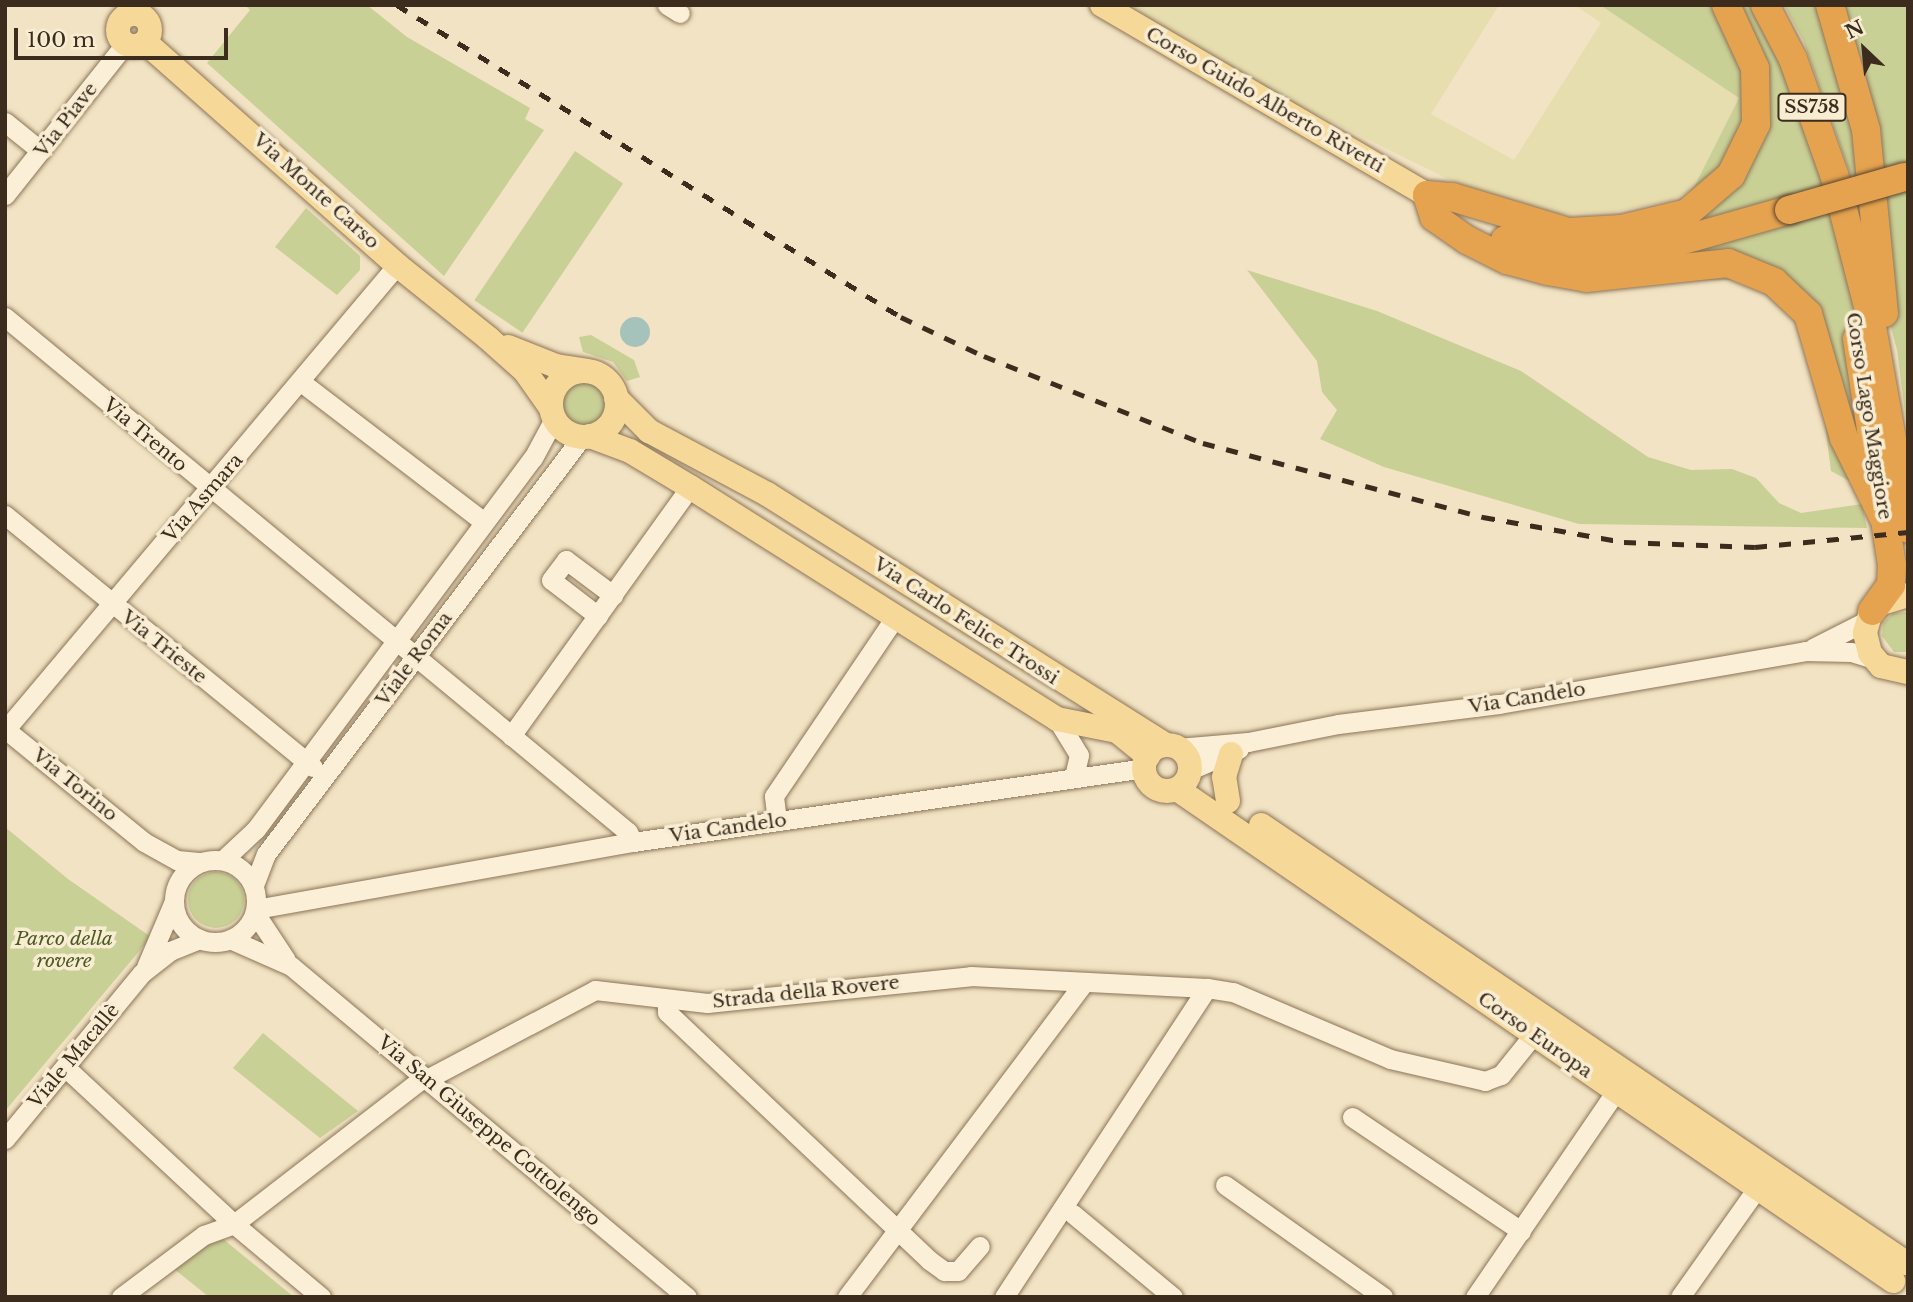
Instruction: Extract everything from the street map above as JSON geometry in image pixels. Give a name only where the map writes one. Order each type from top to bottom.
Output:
[{"type":"highway","points":[[1427,195],[1452,197],[1569,232],[1621,229],[1687,213],[1731,175],[1756,124],[1755,68],[1726,5]]},
{"type":"highway","name":"Corso Lago Maggiore","points":[[1766,5],[1817,120],[1845,215],[1888,403],[1905,495],[1896,525],[1891,585],[1870,615]]},
{"type":"highway","points":[[1830,5],[1866,130],[1888,403]]},
{"type":"highway","points":[[1427,195],[1485,232],[1523,246],[1605,256],[1645,251],[1906,176]]},
{"type":"highway","points":[[1427,195],[1434,217],[1466,240],[1507,260],[1548,271],[1586,278],[1728,263],[1774,282],[1808,314],[1844,438],[1896,525]]},
{"type":"highway","name":"Corso Lago Maggiore","points":[[1845,215],[1853,313],[1896,525]]},
{"type":"main road","name":"Via Monte Carso","points":[[103,5],[135,22],[397,265],[488,338],[524,371],[553,413]]},
{"type":"main road","name":"Corso Guido Alberto Rivetti","points":[[1102,5],[1427,195]]},
{"type":"main road","name":"Via Monte Carso","points":[[488,338],[530,358],[588,372]]},
{"type":"main road","points":[[588,372],[607,380],[616,398],[611,423],[586,437],[566,432],[553,413],[561,381],[588,372]]},
{"type":"main road","name":"Via Carlo Felice Trossi","points":[[616,398],[649,431],[767,494],[1170,765]]},
{"type":"main road","name":"Via Carlo Felice Trossi","points":[[586,437],[630,451],[691,486],[1057,719],[1117,731],[1170,765]]},
{"type":"main road","points":[[1908,595],[1887,599],[1870,615],[1865,640],[1877,662],[1908,691]]},
{"type":"main road","points":[[1877,662],[1908,672]]},
{"type":"main road","points":[[1227,801],[1224,778],[1239,748]]},
{"type":"main road","name":"Corso Europa","points":[[1170,765],[1227,801],[1899,1276]]},
{"type":"main road","name":"Corso Europa","points":[[1170,765],[1534,1034],[1758,1186],[1899,1276]]},
{"type":"street","name":"Via Piave","points":[[5,195],[41,151],[135,22]]},
{"type":"street","points":[[5,122],[41,151]]},
{"type":"street","name":"Via Asmara","points":[[6,729],[211,491],[397,265]]},
{"type":"street","name":"Via Trento","points":[[5,317],[414,659],[628,832],[633,842]]},
{"type":"street","points":[[302,382],[484,521]]},
{"type":"street","name":"Viale Roma","points":[[223,860],[256,829],[394,640],[533,458],[553,413]]},
{"type":"street","name":"Viale Roma","points":[[255,900],[266,854],[586,437]]},
{"type":"street","points":[[511,736],[691,486]]},
{"type":"street","name":"Via Trieste","points":[[5,515],[325,776]]},
{"type":"street","points":[[598,616],[551,580],[566,560],[613,595]]},
{"type":"street","name":"Via Candelo","points":[[1805,652],[1870,615]]},
{"type":"street","points":[[777,821],[774,796],[895,617]]},
{"type":"street","name":"Via Candelo","points":[[255,900],[312,896],[633,842],[1170,765],[1239,748],[1805,652],[1851,652],[1877,662]]},
{"type":"street","name":"Via Carlo Felice Trossi","points":[[1057,719],[1079,755],[1074,777]]},
{"type":"street","name":"Via Torino","points":[[6,729],[144,842],[177,860],[201,862]]},
{"type":"street","name":"Via Torino","points":[[144,842],[175,895]]},
{"type":"street","points":[[223,860],[246,873],[255,900],[230,939],[200,939],[181,923],[175,895],[181,878],[201,862],[223,860]]},
{"type":"street","name":"Viale Macallè","points":[[142,973],[175,895]]},
{"type":"street","name":"Via San Giuseppe Cottolengo","points":[[255,900],[290,966]]},
{"type":"street","name":"Viale Macallè","points":[[5,1139],[142,973],[170,951],[200,939]]},
{"type":"street","name":"Via San Giuseppe Cottolengo","points":[[230,939],[290,966],[687,1297]]},
{"type":"street","name":"Strada della Rovere","points":[[121,1297],[204,1235],[234,1224],[425,1078],[595,990],[667,1002],[706,1003],[971,976],[1083,984],[1207,988],[1233,992],[1390,1059],[1485,1081],[1501,1075],[1534,1034]]},
{"type":"street","points":[[848,1297],[1083,984]]},
{"type":"street","points":[[1004,1297],[1207,988]]},
{"type":"street","points":[[667,1002],[667,1012],[897,1233],[944,1271],[958,1271],[980,1246]]},
{"type":"street","points":[[65,1067],[234,1224],[321,1297]]},
{"type":"street","points":[[1475,1297],[1616,1091]]},
{"type":"street","points":[[1352,1116],[1521,1231]]},
{"type":"street","points":[[1225,1185],[1383,1297]]},
{"type":"street","points":[[1680,1297],[1758,1186]]},
{"type":"street","points":[[1073,1214],[1173,1297]]},
{"type":"shaded area","points":[[1129,5],[1499,5],[1431,114],[1514,160],[1601,23],[1575,5],[1600,5],[1739,98],[1693,189],[1670,201],[1612,212],[1555,214],[1484,197],[1260,86]]},
{"type":"green space","points":[[245,5],[367,5],[407,37],[530,108],[525,119],[544,130],[444,276],[207,63],[250,10]]},
{"type":"green space","points":[[1600,5],[1764,5],[1834,174],[1882,499],[1831,471],[1814,339],[1767,291],[1736,280],[1629,282],[1693,189],[1739,98]]},
{"type":"green space","points":[[1784,5],[1908,5],[1908,436],[1897,350],[1850,173],[1803,40]]},
{"type":"green space","points":[[575,151],[623,183],[522,333],[474,300]]},
{"type":"green space","points":[[306,208],[360,256],[360,270],[337,295],[275,247]]},
{"type":"green space","points":[[1247,270],[1377,311],[1521,371],[1648,457],[1691,470],[1732,469],[1756,478],[1779,503],[1801,513],[1862,504],[1867,528],[1579,524],[1384,467],[1320,439],[1337,410],[1322,392],[1317,361]]},
{"type":"green space","points":[[591,335],[634,360],[640,377],[627,381],[613,362],[583,352],[579,337]]},
{"type":"green space","points":[[583,379],[599,386],[606,402],[599,418],[583,425],[567,418],[560,402],[567,386]]},
{"type":"green space","points":[[1908,612],[1908,652],[1894,652],[1882,636],[1883,623],[1893,613]]},
{"type":"green space","name":"Parco della rovere","points":[[5,827],[68,879],[151,937],[5,1111]]},
{"type":"green space","points":[[210,872],[222,872],[232,876],[240,884],[244,900],[240,916],[232,924],[222,928],[210,928],[200,924],[192,916],[188,906],[188,894],[192,884],[200,876]]},
{"type":"green space","points":[[263,1033],[358,1111],[320,1138],[233,1068]]},
{"type":"green space","points":[[217,1234],[294,1297],[209,1297],[173,1268]]},
{"type":"water","points":[[635,317],[645,322],[650,332],[645,342],[635,347],[625,342],[620,332],[625,322]]},
{"type":"railway","points":[[397,5],[901,317],[984,356],[1203,443],[1483,517],[1624,542],[1755,547],[1908,532]]}]
